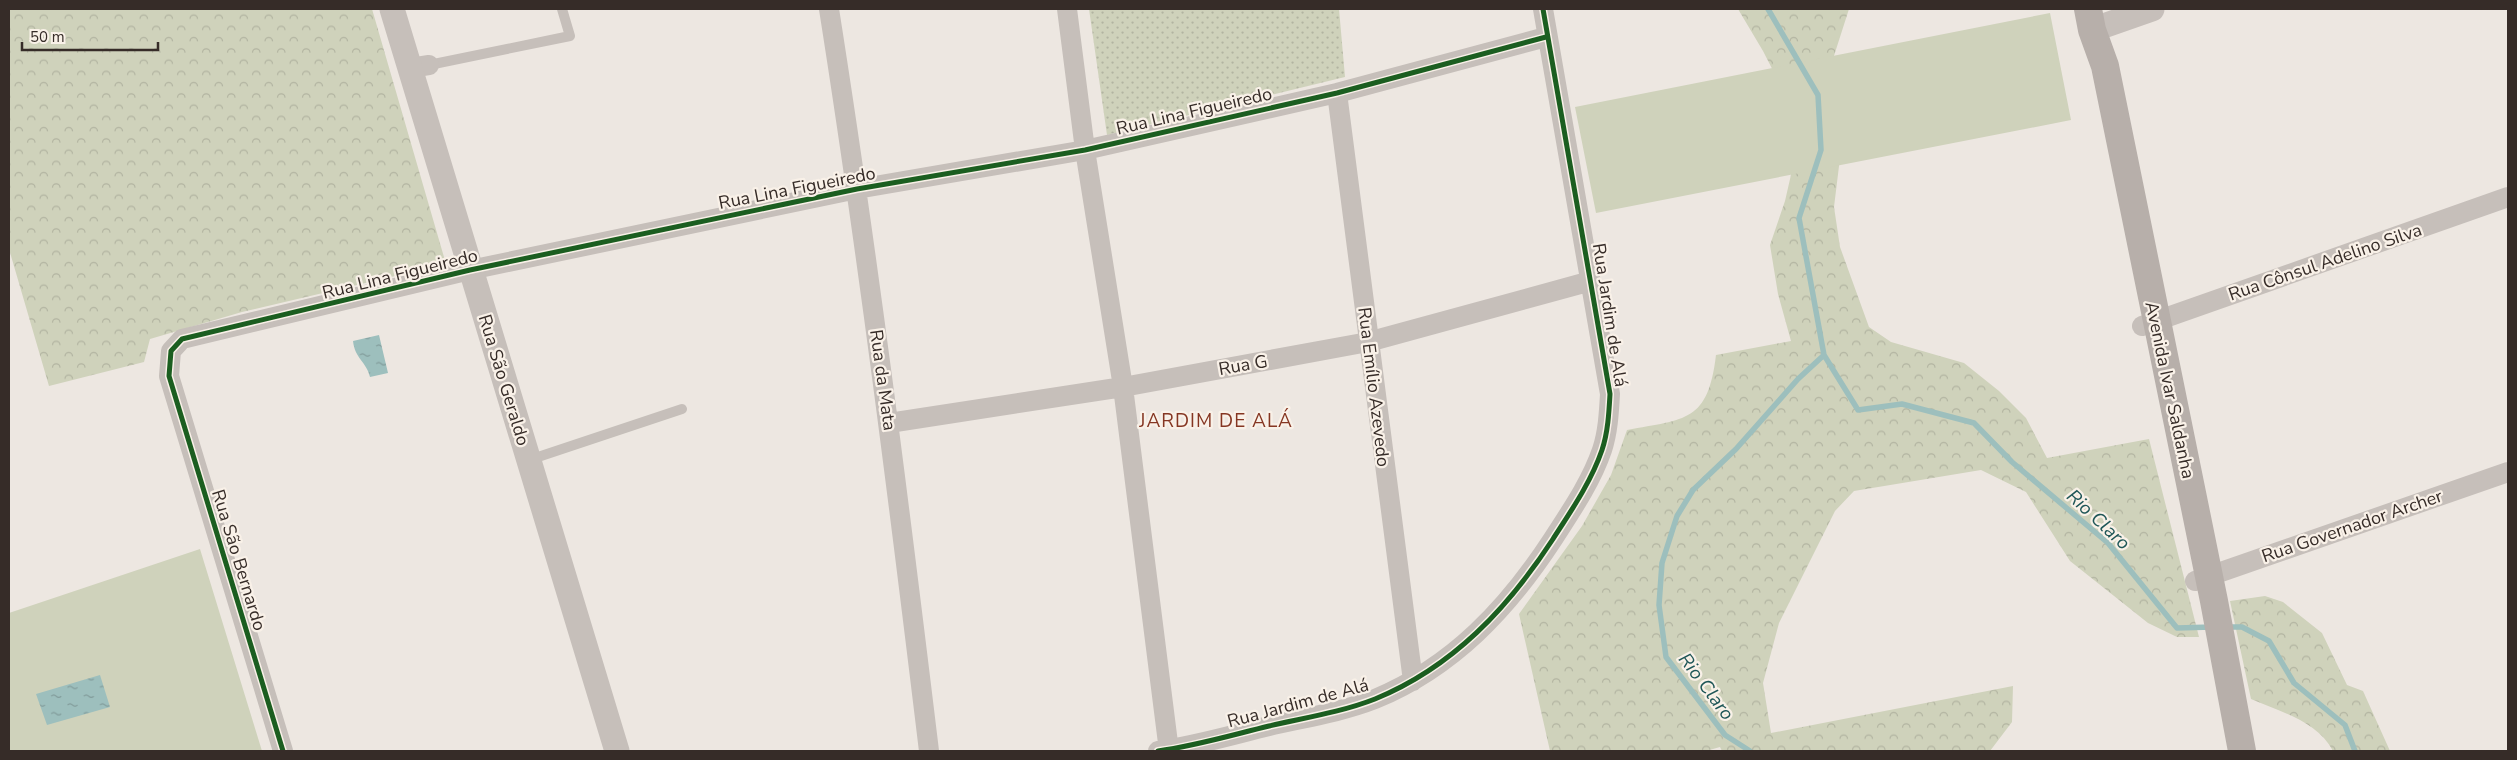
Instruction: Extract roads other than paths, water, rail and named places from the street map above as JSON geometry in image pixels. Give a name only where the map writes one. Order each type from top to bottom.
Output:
[{"type":"main road","name":"Avenida Ivar Saldanha","points":[[2090,19],[2095,78],[2149,324],[2216,653],[2242,751]]},
{"type":"main road","name":"Avenida Ivar Saldanha","points":[[2216,653],[2228,751]]},
{"type":"street","name":"Rua São Geraldo","points":[[392,9],[419,66],[470,270],[617,751]]},
{"type":"street","name":"Rua da Mata","points":[[829,9],[857,189],[889,423],[929,751]]},
{"type":"street","points":[[1067,9],[1085,150],[1123,387],[1165,751]]},
{"type":"street","name":"Rua Jardim de Alá","points":[[1165,751],[1336,711],[1374,699],[1413,680],[1446,660],[1483,628],[1510,599],[1538,561],[1589,481],[1602,449],[1608,420],[1610,394],[1546,37],[1543,9]]},
{"type":"street","points":[[2090,19],[2152,9]]},
{"type":"street","name":"Rua Lina Figueiredo","points":[[169,376],[171,351],[182,339],[189,336],[297,313],[470,270],[857,189],[1085,150],[1337,93],[1546,37]]},
{"type":"street","name":"Rua Emílio Azevedo","points":[[1337,93],[1413,680]]},
{"type":"street","name":"Rua Cônsul Adelino Silva","points":[[2149,324],[2508,197]]},
{"type":"street","name":"Rua G","points":[[889,423],[1123,387],[1368,342],[1591,281]]},
{"type":"street","name":"Rua São Bernardo","points":[[169,376],[283,751]]},
{"type":"street","name":"Rua Governador Archer","points":[[2204,591],[2508,472]]},
{"type":"lane","points":[[419,66],[570,36],[562,9]]},
{"type":"lane","points":[[528,460],[682,409]]},
{"type":"water","points":[[379,335],[388,373],[370,377],[356,352],[353,341]]},
{"type":"water","points":[[100,675],[110,707],[47,725],[36,694]]},
{"type":"waterway","name":"Rio Claro","points":[[1768,9],[1818,95],[1821,150],[1799,218],[1824,355],[1858,410],[1902,404],[1974,423],[2012,462],[2108,543],[2177,628],[2212,627]]},
{"type":"waterway","name":"Rio Claro","points":[[1750,751],[1725,735],[1666,657],[1659,605],[1662,563],[1677,516],[1693,490],[1736,449],[1798,379],[1824,355]]},
{"type":"waterway","name":"Rio Claro","points":[[2226,627],[2242,627],[2269,641],[2294,683],[2345,725],[2355,751]]},
{"type":"district","name":"JARDIM DE ALÁ","points":[[1216,420]]}]
